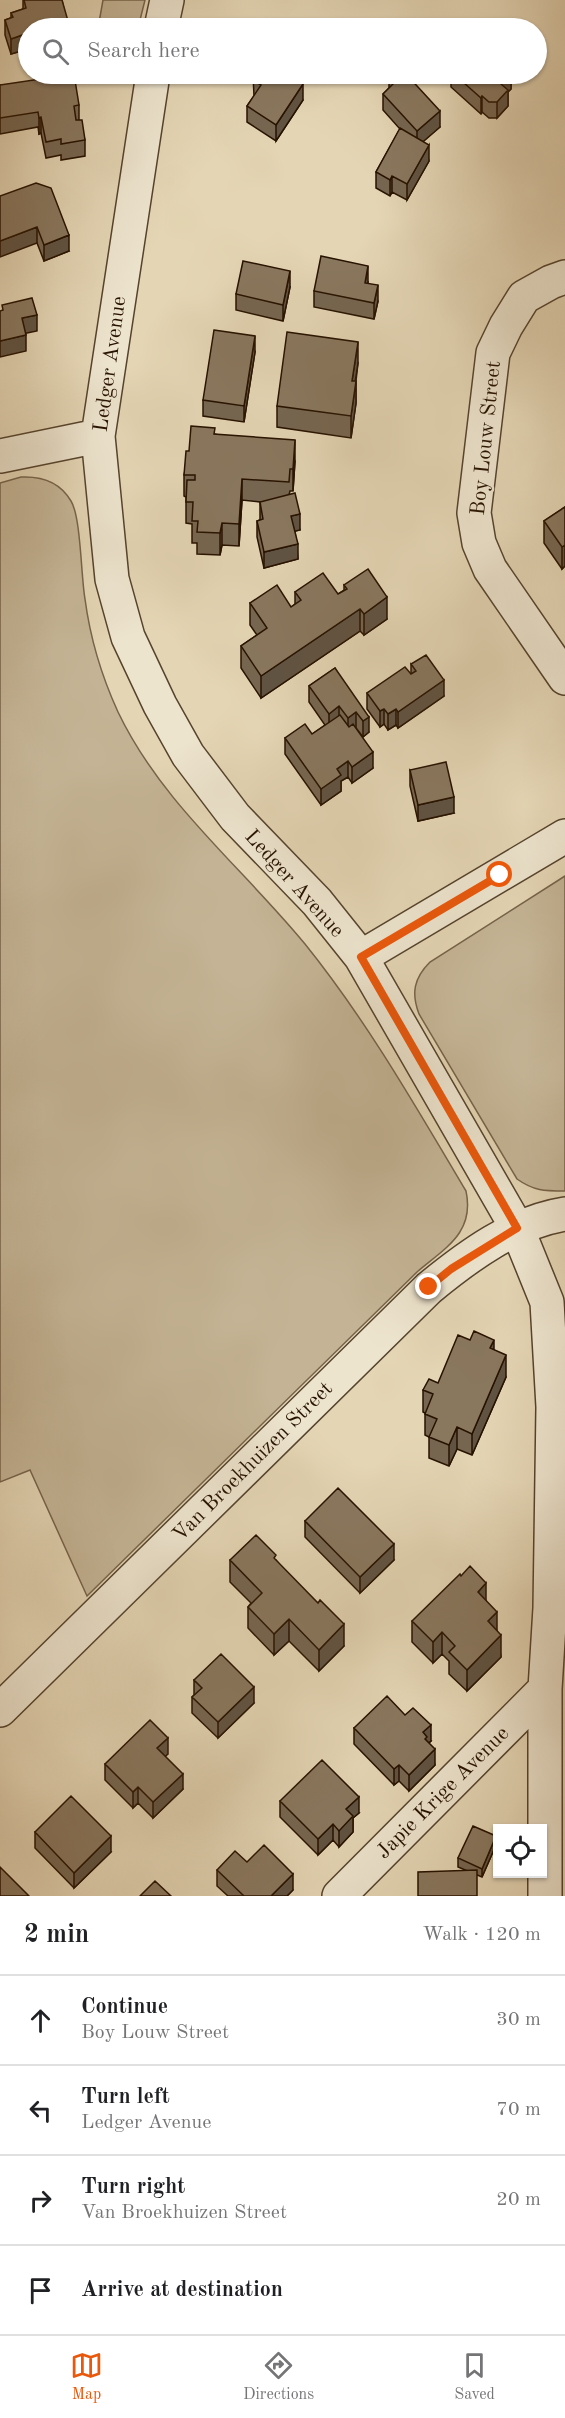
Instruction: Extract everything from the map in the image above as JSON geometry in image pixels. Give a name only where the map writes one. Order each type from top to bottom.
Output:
[{"type":"street","points":[[163,18],[167,0]]},
{"type":"street","name":"Ledger Avenue","points":[[151,84],[98,436],[112,579],[128,637],[160,705],[188,754],[235,817],[317,902],[361,957],[517,1228],[547,1302],[554,1407],[557,1607],[545,1689],[545,1896]]},
{"type":"street","name":"Boy Louw Street","points":[[565,277],[550,282],[524,297],[493,353],[474,513],[479,543],[490,569],[565,678]]},
{"type":"street","points":[[0,456],[98,436]]},
{"type":"street","points":[[361,957],[565,836]]},
{"type":"street","name":"Van Broekhuizen Street","points":[[0,1710],[429,1287],[451,1269],[517,1228],[565,1214]]},
{"type":"street","name":"Japie Krige Avenue","points":[[339,1896],[545,1689]]},
{"type":"shaded area","points":[[103,0],[145,0],[140,18],[100,18]]},
{"type":"shaded area","points":[[21,477],[50,482],[62,489],[71,501],[77,520],[87,613],[93,642],[112,699],[136,745],[180,806],[281,916],[328,973],[390,1065],[466,1191],[468,1206],[462,1229],[447,1247],[417,1272],[87,1596],[30,1470],[0,1482],[0,483]]},
{"type":"shaded area","points":[[565,876],[565,1191],[551,1191],[534,1188],[517,1179],[419,1014],[415,993],[417,980],[430,962]]},
{"type":"building","points":[[24,0],[62,0],[67,18],[18,18],[18,37],[11,39],[5,20],[13,17],[11,13],[26,8]]},
{"type":"building","points":[[18,82],[76,84],[79,105],[74,106],[76,120],[82,120],[85,140],[61,144],[61,139],[46,142],[38,112],[0,118],[0,85]]},
{"type":"building","points":[[259,84],[303,84],[276,125],[247,106],[261,85]]},
{"type":"building","points":[[393,84],[415,84],[440,111],[417,131],[383,94]]},
{"type":"building","points":[[465,84],[501,84],[508,90],[497,102],[489,102],[482,96],[481,98]]},
{"type":"building","points":[[400,128],[429,145],[407,184],[392,176],[390,180],[376,172]]},
{"type":"building","points":[[36,183],[51,188],[69,235],[44,245],[37,227],[0,241],[0,196]]},
{"type":"building","points":[[321,256],[368,266],[365,283],[378,285],[374,303],[314,291]]},
{"type":"building","points":[[243,261],[290,271],[283,305],[236,294]]},
{"type":"building","points":[[32,298],[37,315],[22,318],[26,335],[0,341],[2,305]]},
{"type":"building","points":[[214,330],[255,336],[244,406],[203,400]]},
{"type":"building","points":[[287,332],[358,342],[352,381],[356,381],[351,416],[277,406]]},
{"type":"building","points":[[191,426],[215,428],[214,434],[295,440],[293,469],[290,469],[289,482],[242,479],[239,524],[222,523],[220,533],[197,532],[198,521],[192,521],[193,502],[186,502],[187,480],[195,480],[195,475],[184,475]]},
{"type":"building","points":[[295,493],[300,514],[291,516],[298,544],[264,552],[257,521],[263,519],[260,502]]},
{"type":"building","points":[[565,507],[565,545],[562,547],[544,521]]},
{"type":"building","points":[[368,569],[387,597],[364,614],[360,609],[261,676],[241,646],[267,628],[250,603],[277,585],[291,607],[301,600],[295,592],[323,573],[338,594],[347,589],[344,585]]},
{"type":"building","points":[[426,655],[444,680],[398,712],[396,709],[388,714],[384,709],[380,711],[367,693],[405,667],[411,674],[416,671],[411,664]]},
{"type":"building","points":[[335,668],[369,717],[363,721],[356,712],[348,718],[339,706],[329,714],[309,686]]},
{"type":"building","points":[[340,715],[349,727],[353,724],[373,752],[352,767],[348,761],[337,769],[341,775],[321,789],[285,738],[305,724],[312,734]]},
{"type":"building","points":[[446,762],[454,797],[418,805],[410,770]]},
{"type":"building","points":[[474,1331],[494,1340],[490,1348],[506,1355],[472,1434],[457,1427],[449,1445],[429,1437],[437,1419],[425,1414],[433,1394],[423,1390],[429,1379],[438,1383],[458,1335],[470,1340]]},
{"type":"building","points":[[338,1488],[394,1544],[360,1577],[305,1521]]},
{"type":"building","points":[[256,1535],[276,1555],[274,1558],[318,1603],[320,1600],[344,1624],[319,1650],[289,1619],[274,1634],[248,1607],[262,1593],[230,1560]]},
{"type":"building","points":[[470,1566],[486,1583],[478,1592],[497,1612],[488,1621],[501,1635],[467,1670],[449,1652],[455,1646],[442,1632],[433,1642],[412,1621]]},
{"type":"building","points":[[221,1654],[254,1687],[218,1722],[192,1697],[202,1688],[194,1680]]},
{"type":"building","points":[[387,1696],[405,1715],[413,1708],[431,1725],[423,1732],[427,1737],[425,1739],[435,1749],[409,1775],[399,1765],[394,1769],[354,1728]]},
{"type":"building","points":[[150,1720],[168,1738],[157,1748],[183,1774],[153,1802],[138,1787],[133,1792],[105,1764]]},
{"type":"building","points":[[322,1760],[359,1797],[346,1809],[353,1816],[339,1831],[333,1824],[318,1839],[280,1801]]},
{"type":"building","points":[[71,1796],[111,1836],[74,1873],[35,1832]]},
{"type":"building","points":[[473,1826],[493,1835],[493,1843],[482,1869],[458,1858]]},
{"type":"building","points":[[264,1845],[293,1874],[271,1896],[244,1896],[217,1870],[235,1851],[247,1862]]},
{"type":"building","points":[[0,1867],[29,1896],[0,1896]]},
{"type":"building","points":[[477,1870],[477,1896],[418,1896],[418,1872]]},
{"type":"building","points":[[155,1881],[171,1896],[140,1896]]},
{"type":"route","points":[[429,1287],[451,1269],[517,1228],[361,957],[500,875]]}]
